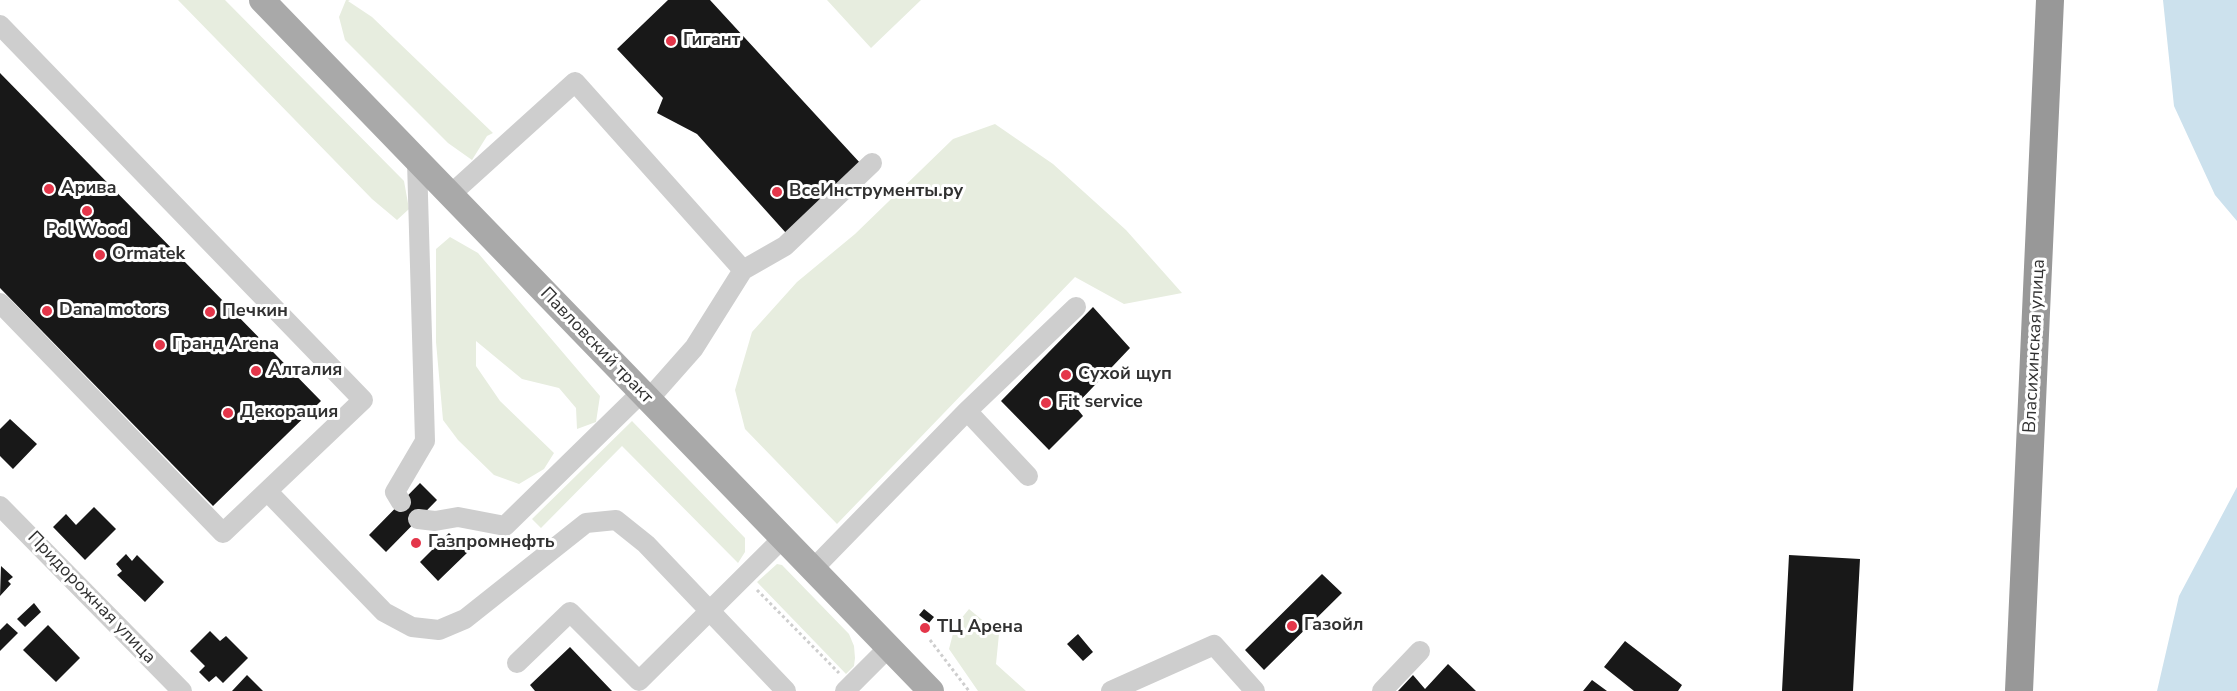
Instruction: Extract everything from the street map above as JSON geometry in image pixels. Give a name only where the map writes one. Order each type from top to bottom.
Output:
[{"type":"highway","name":"Власихинская улица","points":[[2019,691],[2050,0]]},
{"type":"main road","name":"Павловский тракт","points":[[262,0],[931,691]]},
{"type":"street","points":[[0,25],[363,400],[223,533],[0,303]]},
{"type":"street","points":[[450,195],[574,82],[743,270]]},
{"type":"street","points":[[401,502],[395,492],[425,441],[417,161]]},
{"type":"street","points":[[418,519],[435,521],[458,517],[505,526],[694,348],[743,270],[785,246],[872,163]]},
{"type":"street","points":[[813,569],[967,411],[1076,307]]},
{"type":"street","points":[[967,411],[1028,476]]},
{"type":"street","points":[[268,492],[384,612],[412,627],[439,630],[465,619],[586,523],[616,520],[646,544],[786,691]]},
{"type":"street","name":"Придорожная улица","points":[[0,506],[182,691]]},
{"type":"street","points":[[517,663],[570,612],[639,681],[783,538]]},
{"type":"street","points":[[1111,691],[1214,645],[1256,691]]},
{"type":"street","points":[[848,688],[888,648]]},
{"type":"street","points":[[1382,691],[1420,651]]},
{"type":"path","points":[[744,577],[848,688]]},
{"type":"path","points":[[930,640],[969,691]]},
{"type":"shaded area","points":[[178,0],[225,0],[404,181],[409,209],[397,220],[372,199]]},
{"type":"shaded area","points":[[346,0],[350,0],[348,1],[372,17],[493,133],[487,136],[472,160],[448,143],[345,40],[339,17]]},
{"type":"shaded area","points":[[827,0],[921,0],[871,48]]},
{"type":"shaded area","points":[[995,124],[1053,164],[1126,230],[1182,293],[1124,304],[1075,277],[837,524],[745,429],[735,390],[752,332],[797,282],[855,234],[953,139]]},
{"type":"shaded area","points":[[450,237],[478,253],[600,396],[596,422],[577,429],[576,408],[559,388],[522,379],[476,341],[476,366],[500,401],[554,453],[544,469],[519,484],[494,475],[458,440],[443,420],[436,342],[436,249]]},
{"type":"shaded area","points":[[632,421],[745,538],[745,552],[738,563],[622,446],[541,528],[532,519]]},
{"type":"shaded area","points":[[777,564],[782,565],[849,634],[854,646],[855,658],[854,666],[846,674],[757,582]]},
{"type":"shaded area","points":[[969,609],[999,634],[996,664],[1026,691],[978,691],[949,649],[955,626]]},
{"type":"water","points":[[2163,0],[2237,0],[2237,221],[2215,195],[2174,106]]},
{"type":"water","points":[[2237,487],[2237,691],[2157,691],[2179,596]]},
{"type":"building","points":[[668,0],[710,0],[861,164],[786,233],[697,134],[657,113],[663,98],[617,49]]},
{"type":"building","name":"Гранд Arena","points":[[0,73],[321,401],[213,506],[0,288]]},
{"type":"building","name":"Сухой щуп","points":[[1093,307],[1130,348],[1075,406],[1083,416],[1049,450],[1001,401]]},
{"type":"building","points":[[10,419],[37,444],[13,469],[0,456],[0,429]]},
{"type":"building","points":[[420,483],[437,500],[386,552],[369,535]]},
{"type":"building","points":[[94,507],[116,529],[85,560],[53,527],[66,514],[76,525]]},
{"type":"building","points":[[449,533],[468,552],[438,581],[420,562]]},
{"type":"building","points":[[126,554],[132,561],[137,555],[164,582],[145,602],[117,575],[122,571],[116,564]]},
{"type":"building","points":[[1789,555],[1860,559],[1853,691],[1782,691]]},
{"type":"building","points":[[1,566],[13,577],[8,581],[11,584],[0,596]]},
{"type":"building","points":[[1322,574],[1342,593],[1264,670],[1245,650]]},
{"type":"building","points":[[34,603],[41,612],[25,627],[17,619]]},
{"type":"building","points":[[924,609],[934,617],[929,623],[919,615]]},
{"type":"building","points":[[7,623],[18,633],[0,651],[0,630]]},
{"type":"building","points":[[48,625],[80,658],[56,682],[23,650]]},
{"type":"building","points":[[210,631],[220,641],[226,636],[248,658],[223,683],[216,676],[209,682],[199,672],[205,666],[190,651]]},
{"type":"building","points":[[1078,634],[1093,652],[1083,661],[1067,644]]},
{"type":"building","points":[[1625,641],[1682,685],[1678,691],[1634,691],[1604,667]]},
{"type":"building","points":[[570,647],[612,691],[535,691],[530,685]]},
{"type":"building","points":[[1448,664],[1476,691],[1398,691],[1413,675],[1425,689]]},
{"type":"building","points":[[247,675],[263,691],[232,691]]},
{"type":"building","points":[[1592,680],[1607,691],[1583,691]]},
{"type":"place","name":"Гигант","points":[[671,41]]},
{"type":"place","name":"Арива","points":[[49,189]]},
{"type":"place","name":"ВсеИнструменты.ру","points":[[777,192]]},
{"type":"place","name":"Pol Wood","points":[[87,211]]},
{"type":"place","name":"Ormatek","points":[[100,255]]},
{"type":"place","name":"Dana motors","points":[[47,311]]},
{"type":"place","name":"Печкин","points":[[210,312]]},
{"type":"place","name":"Гранд Arena","points":[[160,345]]},
{"type":"place","name":"Алталия","points":[[256,371]]},
{"type":"place","name":"Сухой щуп","points":[[1066,375]]},
{"type":"place","name":"Fit service","points":[[1046,403]]},
{"type":"place","name":"Декорация","points":[[228,413]]},
{"type":"place","name":"Газпромнефть","points":[[416,543]]},
{"type":"place","name":"Газойл","points":[[1292,626]]},
{"type":"place","name":"ТЦ Арена","points":[[925,628]]}]
